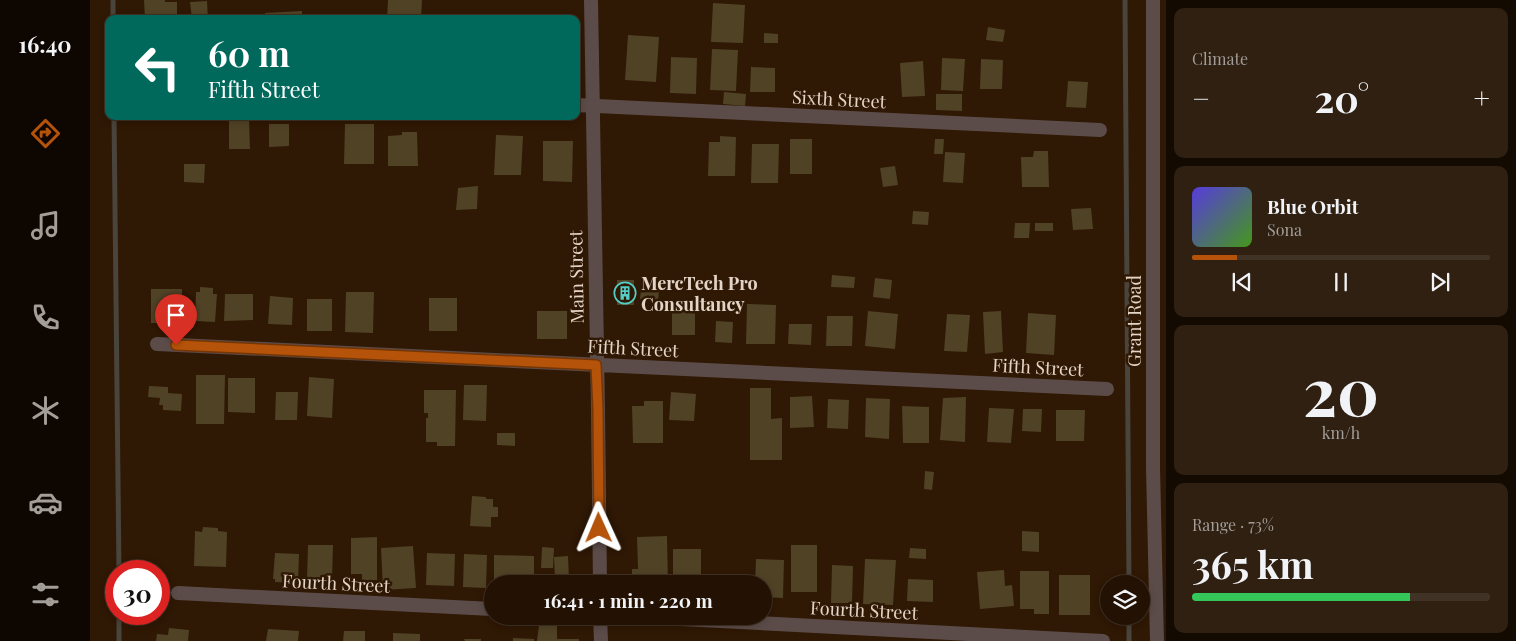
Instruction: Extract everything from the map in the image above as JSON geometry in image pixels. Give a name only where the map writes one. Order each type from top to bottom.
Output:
[{"type":"street","name":"Main Street","points":[[591,0],[600,575]]},
{"type":"street","name":"Grant Road","points":[[1153,0],[1160,467],[1157,641]]},
{"type":"street","name":"Sixth Street","points":[[580,105],[1100,130]]},
{"type":"street","name":"Fifth Street","points":[[157,344],[1107,389]]},
{"type":"street","name":"Fourth Street","points":[[178,593],[484,610]]},
{"type":"street","name":"Fourth Street","points":[[772,624],[1103,641]]},
{"type":"street","points":[[600,625],[601,641]]},
{"type":"building","points":[[144,0],[177,2],[177,15],[145,15]]},
{"type":"building","points":[[388,0],[422,0],[421,15],[387,15]]},
{"type":"building","points":[[207,1],[208,15],[192,15],[190,2]]},
{"type":"building","points":[[713,3],[745,5],[743,43],[711,42]]},
{"type":"building","points":[[302,11],[302,15],[265,15],[265,13]]},
{"type":"building","points":[[988,27],[1005,30],[1003,42],[986,40]]},
{"type":"building","points":[[764,33],[778,34],[778,43],[764,43]]},
{"type":"building","points":[[628,35],[659,37],[656,82],[625,80]]},
{"type":"building","points":[[712,49],[738,50],[736,91],[710,90]]},
{"type":"building","points":[[671,57],[697,58],[696,94],[670,93]]},
{"type":"building","points":[[942,58],[965,59],[963,91],[941,90]]},
{"type":"building","points":[[981,59],[1003,60],[1002,89],[980,89]]},
{"type":"building","points":[[923,61],[925,96],[902,97],[900,63]]},
{"type":"building","points":[[751,67],[775,68],[775,92],[750,92]]},
{"type":"building","points":[[1068,81],[1088,82],[1086,108],[1066,107]]},
{"type":"building","points":[[724,92],[746,94],[745,106],[723,104]]},
{"type":"building","points":[[936,94],[962,94],[962,111],[936,110]]},
{"type":"building","points":[[229,120],[249,120],[250,149],[229,149]]},
{"type":"building","points":[[269,124],[289,124],[289,146],[269,147]]},
{"type":"building","points":[[345,124],[374,124],[374,164],[344,164]]},
{"type":"building","points":[[402,132],[417,132],[418,166],[388,166],[388,136],[402,135]]},
{"type":"building","points":[[496,135],[523,136],[521,175],[494,175]]},
{"type":"building","points":[[720,136],[736,137],[735,176],[708,176],[709,142],[720,142]]},
{"type":"building","points":[[790,139],[812,139],[812,174],[790,174]]},
{"type":"building","points":[[935,139],[944,139],[943,154],[934,154]]},
{"type":"building","points":[[543,141],[573,141],[572,182],[543,181]]},
{"type":"building","points":[[752,144],[779,144],[778,183],[751,183]]},
{"type":"building","points":[[1034,151],[1048,151],[1049,187],[1022,187],[1021,157],[1033,157]]},
{"type":"building","points":[[945,152],[965,153],[963,183],[943,182]]},
{"type":"building","points":[[184,164],[205,164],[204,183],[184,182]]},
{"type":"building","points":[[895,166],[898,185],[883,187],[880,168]]},
{"type":"building","points":[[478,186],[477,209],[456,210],[458,188]]},
{"type":"building","points":[[1091,208],[1093,229],[1073,230],[1071,209]]},
{"type":"building","points":[[913,211],[929,212],[928,225],[912,224]]},
{"type":"building","points":[[1015,223],[1030,223],[1029,238],[1014,238]]},
{"type":"building","points":[[1035,223],[1053,223],[1053,231],[1035,231]]},
{"type":"building","points":[[832,275],[855,277],[854,288],[831,287]]},
{"type":"building","points":[[875,278],[892,280],[890,299],[873,297]]},
{"type":"building","name":"MercTech Pro Consultancy","points":[[617,280],[634,280],[634,305],[617,305]]},
{"type":"building","points":[[200,287],[213,288],[213,294],[217,294],[215,322],[195,321],[196,292],[200,292]]},
{"type":"building","points":[[151,289],[182,289],[182,323],[151,323]]},
{"type":"building","points":[[641,289],[659,290],[658,301],[640,299]]},
{"type":"building","points":[[346,292],[374,292],[373,333],[345,332]]},
{"type":"building","points":[[225,294],[253,294],[253,320],[224,321]]},
{"type":"building","points":[[270,296],[293,298],[292,325],[268,324]]},
{"type":"building","points":[[429,298],[457,298],[457,331],[429,331]]},
{"type":"building","points":[[307,299],[332,299],[332,331],[307,331]]},
{"type":"building","points":[[747,304],[776,305],[775,344],[746,344]]},
{"type":"building","points":[[672,307],[695,308],[695,335],[672,335]]},
{"type":"building","points":[[537,311],[567,311],[567,339],[537,339]]},
{"type":"building","points":[[868,311],[898,314],[895,349],[865,346]]},
{"type":"building","points":[[1001,311],[1003,352],[985,354],[983,312]]},
{"type":"building","points":[[1028,313],[1056,315],[1054,355],[1026,353]]},
{"type":"building","points":[[947,314],[970,315],[967,352],[944,351]]},
{"type":"building","points":[[827,316],[853,316],[852,346],[826,346]]},
{"type":"building","points":[[716,321],[733,322],[732,343],[715,342]]},
{"type":"building","points":[[789,324],[812,324],[811,345],[788,344]]},
{"type":"building","points":[[196,375],[225,375],[224,424],[196,424]]},
{"type":"building","points":[[309,377],[334,379],[332,418],[307,416]]},
{"type":"building","points":[[228,378],[255,378],[255,413],[228,412]]},
{"type":"building","points":[[464,385],[487,385],[486,421],[463,420]]},
{"type":"building","points":[[149,386],[168,387],[168,393],[182,394],[181,411],[163,410],[163,405],[159,405],[160,398],[148,397]]},
{"type":"building","points":[[750,388],[771,388],[771,419],[782,418],[782,460],[750,460]]},
{"type":"building","points":[[424,390],[456,390],[455,446],[437,446],[437,442],[426,442],[426,418],[428,418],[428,413],[424,413]]},
{"type":"building","points":[[276,392],[298,392],[297,420],[275,420]]},
{"type":"building","points":[[671,392],[696,394],[694,421],[669,420]]},
{"type":"building","points":[[812,396],[814,427],[790,428],[790,397]]},
{"type":"building","points":[[966,397],[965,442],[940,440],[943,398]]},
{"type":"building","points":[[866,398],[890,399],[889,439],[865,437]]},
{"type":"building","points":[[828,399],[849,400],[848,429],[827,428]]},
{"type":"building","points":[[644,401],[663,401],[663,443],[633,443],[632,406],[644,406]]},
{"type":"building","points":[[902,406],[929,407],[929,443],[903,443]]},
{"type":"building","points":[[989,408],[1014,409],[1011,443],[987,442]]},
{"type":"building","points":[[1023,409],[1042,409],[1041,432],[1022,431]]},
{"type":"building","points":[[1056,410],[1085,410],[1084,441],[1056,441]]},
{"type":"building","points":[[497,433],[515,433],[515,446],[497,445]]},
{"type":"building","points":[[925,471],[934,472],[932,490],[924,489]]},
{"type":"building","points":[[472,496],[493,499],[493,507],[498,507],[498,517],[491,517],[491,527],[470,526]]},
{"type":"building","points":[[203,527],[218,528],[218,531],[227,532],[226,567],[194,566],[195,531],[202,532]]},
{"type":"building","points":[[1022,531],[1039,532],[1039,552],[1022,551]]},
{"type":"building","points":[[667,536],[668,575],[632,575],[632,569],[638,569],[637,537]]},
{"type":"building","points":[[377,537],[377,580],[362,580],[362,574],[351,574],[351,538]]},
{"type":"building","points":[[308,545],[333,545],[332,581],[307,580]]},
{"type":"building","points":[[791,545],[817,545],[817,592],[791,592]]},
{"type":"building","points":[[413,546],[416,588],[383,590],[381,548]]},
{"type":"building","points":[[542,547],[554,548],[553,568],[541,568]]},
{"type":"building","points":[[910,548],[926,549],[926,559],[909,558]]},
{"type":"building","points":[[673,549],[701,549],[701,575],[673,575]]},
{"type":"building","points":[[275,553],[299,554],[298,583],[275,582],[275,579],[273,579]]},
{"type":"building","points":[[427,553],[455,554],[454,586],[426,585]]},
{"type":"building","points":[[464,554],[487,555],[484,588],[463,587]]},
{"type":"building","points":[[494,555],[534,556],[534,575],[494,575]]},
{"type":"building","points":[[568,556],[569,575],[555,575],[554,557]]},
{"type":"building","points":[[756,559],[784,560],[783,598],[772,597],[772,575],[755,575]]},
{"type":"building","points":[[865,559],[896,560],[893,605],[863,604]]},
{"type":"building","points":[[832,565],[853,566],[852,603],[831,603]]},
{"type":"building","points":[[1004,570],[1005,586],[1012,585],[1014,606],[980,609],[977,572]]},
{"type":"building","points":[[1020,571],[1049,571],[1049,614],[1034,614],[1034,609],[1020,609]]},
{"type":"building","points":[[1059,575],[1090,575],[1090,615],[1059,615]]},
{"type":"building","points":[[908,579],[933,580],[933,602],[907,601]]},
{"type":"building","points":[[539,625],[557,625],[557,639],[579,639],[579,641],[537,641]]},
{"type":"building","points":[[169,628],[189,630],[188,641],[156,641],[157,634],[168,635]]},
{"type":"building","points":[[268,629],[299,631],[298,641],[266,641]]},
{"type":"building","points":[[344,631],[365,631],[365,641],[343,641]]},
{"type":"building","points":[[393,633],[420,634],[420,641],[393,641]]},
{"type":"building","points":[[513,638],[534,639],[534,641],[513,641]]},
{"type":"building","points":[[464,639],[481,639],[481,641],[465,641]]},
{"type":"waterway","points":[[113,0],[113,15]]},
{"type":"waterway","points":[[1125,0],[1129,575]]},
{"type":"waterway","points":[[114,120],[119,560]]},
{"type":"waterway","points":[[119,625],[119,641]]},
{"type":"waterway","points":[[1129,625],[1129,641]]},
{"type":"place","name":"MercTech Pro Consultancy","points":[[625,293]]},
{"type":"route","points":[[176,345],[596,365],[599,528]]}]
